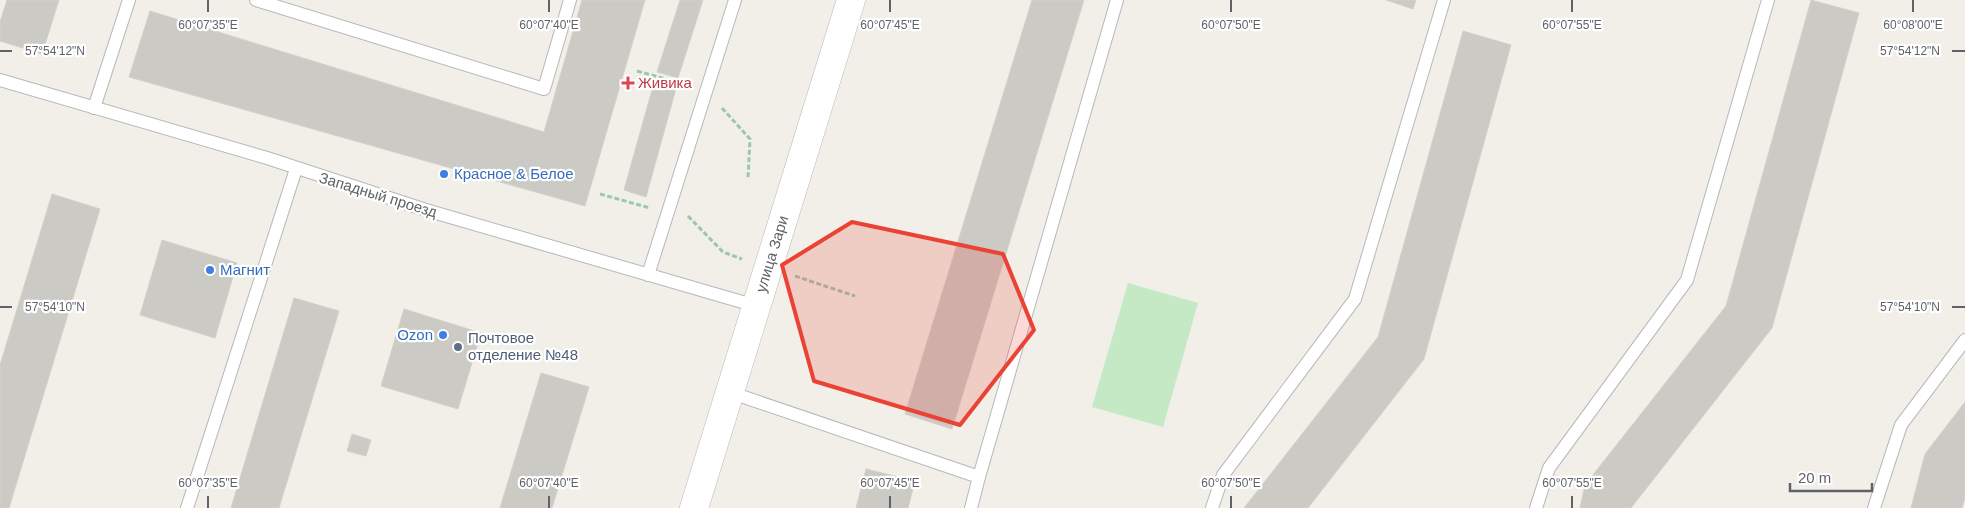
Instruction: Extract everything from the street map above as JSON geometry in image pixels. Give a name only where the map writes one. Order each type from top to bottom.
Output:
[{"type":"street","name":"улица Зари","points":[[694,508],[851,0]]},
{"type":"lane","points":[[94,108],[129,0]]},
{"type":"lane","points":[[256,0],[544,89],[570,0]]},
{"type":"lane","points":[[648,274],[735,0]]},
{"type":"lane","points":[[971,508],[1117,0]]},
{"type":"lane","points":[[1212,508],[1223,475],[1355,300],[1444,0]]},
{"type":"lane","points":[[1536,508],[1549,468],[1687,280],[1768,0]]},
{"type":"lane","name":"Западный проезд","points":[[0,80],[268,158],[296,169],[756,306]]},
{"type":"lane","points":[[187,508],[296,169]]},
{"type":"lane","points":[[1874,508],[1901,425],[1965,340]]},
{"type":"lane","points":[[730,392],[980,477]]},
{"type":"path","points":[[600,194],[667,213],[690,216],[723,252],[855,296]]},
{"type":"highlighted area","points":[[852,222],[1003,254],[1034,330],[960,425],[814,381],[782,265]]},
{"type":"green space","points":[[1128,283],[1198,303],[1163,427],[1092,407]]},
{"type":"building","points":[[7,0],[59,0],[42,54],[0,41],[0,22]]},
{"type":"building","points":[[582,0],[645,0],[585,206],[129,77],[150,11],[544,132]]},
{"type":"building","points":[[680,0],[703,0],[678,78],[657,72]]},
{"type":"building","points":[[1032,0],[1084,0],[952,429],[905,414]]},
{"type":"building","points":[[1386,0],[1416,0],[1413,9]]},
{"type":"building","points":[[1811,0],[1859,13],[1772,328],[1631,508],[1580,508],[1585,485],[1726,306]]},
{"type":"building","points":[[1463,31],[1511,45],[1424,359],[1308,508],[1244,508],[1378,337]]},
{"type":"building","points":[[655,79],[677,85],[646,197],[624,190]]},
{"type":"building","points":[[52,194],[100,209],[9,508],[0,508],[0,365]]},
{"type":"building","points":[[162,240],[237,263],[215,338],[140,315]]},
{"type":"building","points":[[294,298],[339,311],[279,508],[231,508]]},
{"type":"building","points":[[404,309],[481,333],[458,409],[381,386]]},
{"type":"building","points":[[541,373],[589,387],[552,508],[500,508]]},
{"type":"building","points":[[1965,402],[1965,498],[1962,508],[1911,508],[1925,454]]},
{"type":"building","points":[[352,434],[371,440],[366,456],[347,451]]},
{"type":"building","points":[[866,469],[915,481],[908,508],[856,508]]},
{"type":"place","name":"Живика","points":[[628,83]]},
{"type":"place","name":"Красное & Белое","points":[[444,174]]},
{"type":"place","name":"Магнит","points":[[210,270]]},
{"type":"place","name":"Ozon","points":[[443,335]]},
{"type":"place","name":"Почтовое отделение №48","points":[[458,347]]}]
